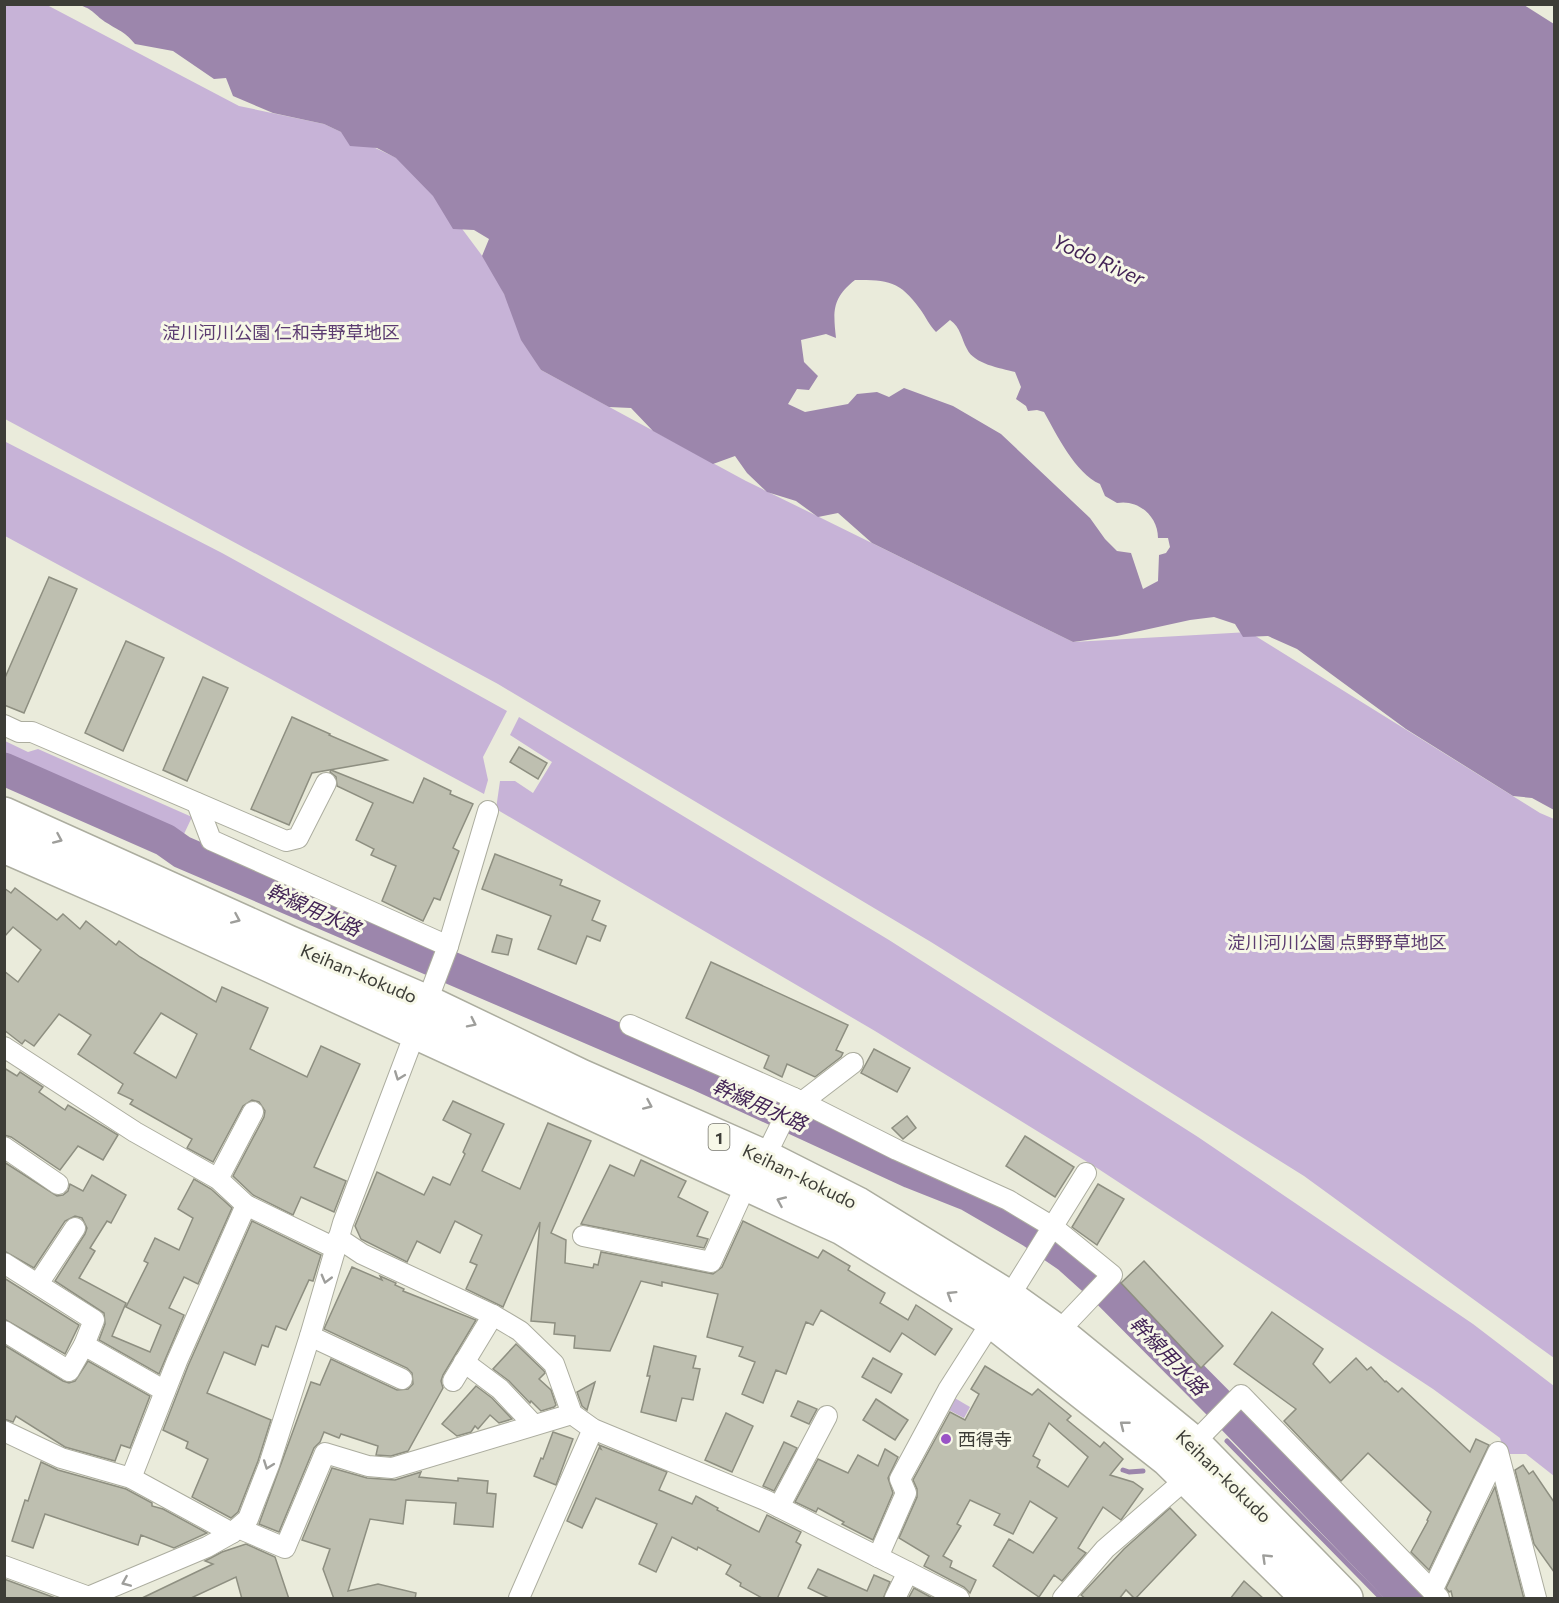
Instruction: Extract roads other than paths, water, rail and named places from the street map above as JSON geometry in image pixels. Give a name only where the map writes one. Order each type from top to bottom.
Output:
[{"type":"highway","name":"Keihan-kokudo","points":[[4,814],[288,942],[432,990],[581,1076],[770,1147],[858,1204],[1000,1309],[1167,1459],[1308,1599]]},
{"type":"highway","name":"Keihan-kokudo","points":[[4,846],[121,897],[415,1034],[842,1228],[1000,1309],[1058,1332],[1203,1434],[1346,1599]]},
{"type":"street","points":[[4,725],[19,732],[32,732],[286,841],[298,838],[326,783]]},
{"type":"street","points":[[197,803],[211,840],[447,949]]},
{"type":"street","points":[[4,1566],[96,1597],[207,1547],[248,1519],[310,1336],[337,1243],[447,949],[488,812]]},
{"type":"street","points":[[630,1025],[798,1100],[897,1150],[1008,1200],[1053,1227],[1112,1275],[1058,1332]]},
{"type":"street","points":[[6,1051],[135,1132],[218,1179],[246,1205],[362,1254],[493,1315],[520,1331],[554,1364],[572,1414],[593,1428],[779,1507],[959,1599]]},
{"type":"street","points":[[770,1147],[798,1100],[853,1063]]},
{"type":"street","points":[[218,1179],[253,1112]]},
{"type":"street","points":[[4,1147],[57,1184]]},
{"type":"street","points":[[878,1557],[906,1493],[900,1479],[948,1390],[1086,1173]]},
{"type":"street","points":[[583,1236],[711,1262],[746,1185]]},
{"type":"street","points":[[131,1478],[165,1391],[246,1205]]},
{"type":"street","points":[[38,1284],[75,1228]]},
{"type":"street","points":[[4,1263],[94,1320],[84,1345],[69,1371],[4,1331]]},
{"type":"street","points":[[453,1381],[493,1315]]},
{"type":"street","points":[[310,1336],[402,1379]]},
{"type":"street","points":[[84,1345],[165,1391]]},
{"type":"street","points":[[465,1362],[500,1389],[534,1425]]},
{"type":"street","points":[[1203,1434],[1241,1395],[1435,1595],[1498,1452],[1536,1599]]},
{"type":"street","points":[[4,1431],[61,1458],[131,1478],[235,1530],[285,1548],[325,1453],[369,1466],[392,1468],[572,1414]]},
{"type":"street","points":[[779,1507],[827,1416]]},
{"type":"street","points":[[519,1599],[593,1428]]},
{"type":"street","points":[[1063,1599],[1105,1549],[1186,1479]]},
{"type":"street","points":[[895,1599],[908,1572]]},
{"type":"water","name":"Yodo River","points":[[78,5],[1524,5],[1554,24],[1554,810],[1532,798],[1513,796],[1406,729],[1297,649],[1268,636],[1243,637],[1235,624],[1214,617],[1073,642],[872,543],[838,513],[818,517],[796,501],[767,492],[747,473],[735,456],[713,464],[653,431],[631,408],[609,407],[541,370],[521,340],[504,294],[482,256],[489,239],[474,230],[453,229],[433,196],[396,158],[377,148],[350,146],[341,132],[324,124],[273,113],[233,96],[226,78],[214,79],[173,51],[135,44],[125,34]],"holes":[[[855,280],[885,282],[899,288],[913,300],[936,332],[950,320],[956,326],[970,354],[988,365],[1015,372],[1021,387],[1016,399],[1026,406],[1028,411],[1044,412],[1075,462],[1091,479],[1100,484],[1105,496],[1117,503],[1125,502],[1139,507],[1151,516],[1158,538],[1168,538],[1170,547],[1166,553],[1159,555],[1158,581],[1143,589],[1131,553],[1117,551],[1090,518],[1001,434],[953,406],[904,388],[889,397],[877,392],[857,394],[848,404],[805,412],[788,404],[797,389],[809,390],[818,376],[804,362],[801,340],[826,334],[836,338],[834,320],[838,299]]]},
{"type":"waterway","name":"幹線用水路","points":[[4,769],[165,840],[182,852],[698,1074],[911,1172],[969,1195],[1031,1231],[1069,1257],[1109,1293],[1407,1598]]},
{"type":"waterway","points":[[1227,1441],[1381,1598]]},
{"type":"waterway","points":[[1123,1470],[1143,1471]]},
{"type":"place","name":"西得寺","points":[[946,1439]]},
{"type":"park label","name":"淀川河川公園 仁和寺野草地区","points":[[281,332]]},
{"type":"park label","name":"淀川河川公園 点野野草地区","points":[[1337,942]]}]
